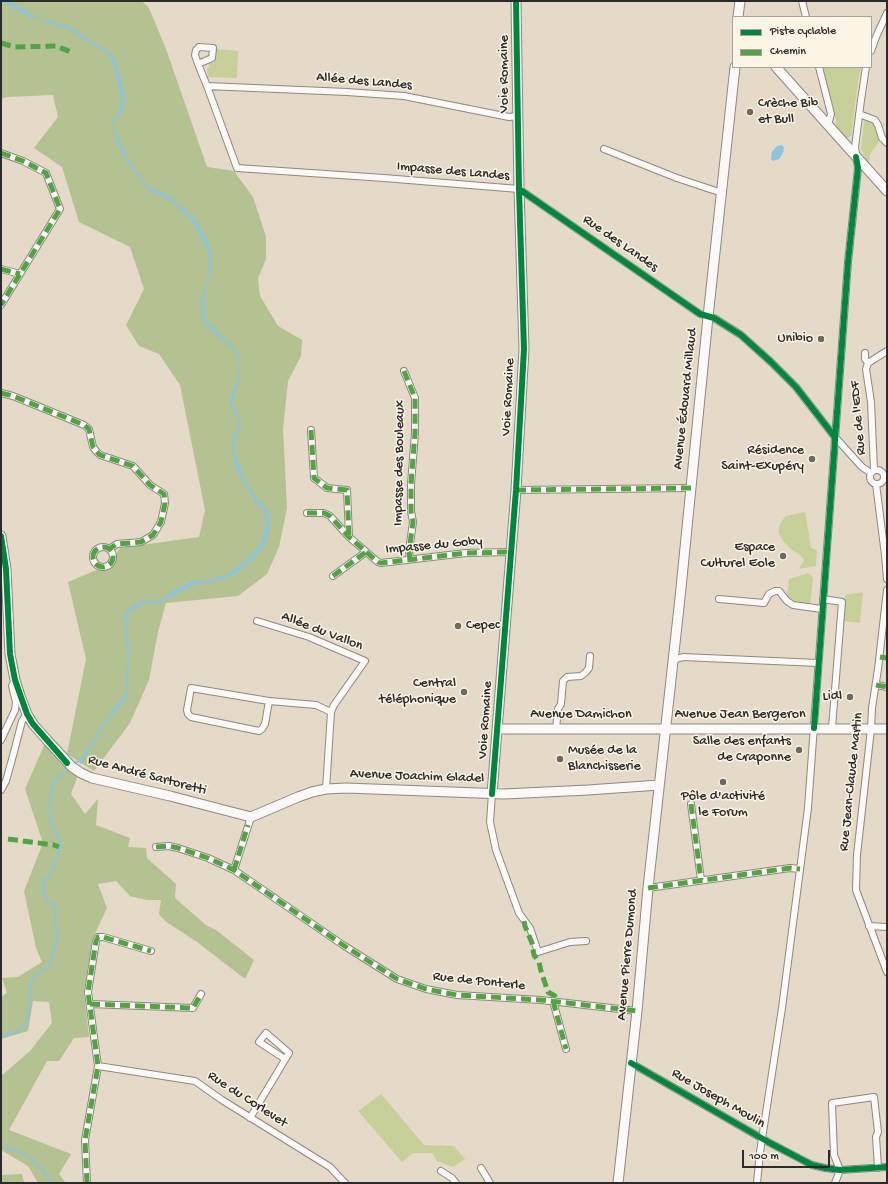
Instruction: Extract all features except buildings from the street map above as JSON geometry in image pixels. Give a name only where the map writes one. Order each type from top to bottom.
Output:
[{"type":"street","name":"Voie Romaine","points":[[492,794],[516,490],[524,349],[517,116],[516,1]]},
{"type":"street","points":[[738,16],[740,1]]},
{"type":"street","points":[[802,1],[806,16]]},
{"type":"street","points":[[872,48],[887,13]]},
{"type":"street","points":[[198,64],[207,86]]},
{"type":"street","points":[[777,68],[887,191]]},
{"type":"street","points":[[819,68],[831,114],[828,125]]},
{"type":"street","points":[[757,1183],[808,808],[834,436],[848,262],[858,168],[855,147],[866,68]]},
{"type":"street","name":"Avenue Édouard Millaud","points":[[665,729],[692,488],[708,317],[736,69]]},
{"type":"street","name":"Allée des Landes","points":[[207,86],[404,96],[509,117],[517,116]]},
{"type":"street","name":"Impasse des Landes","points":[[207,86],[237,168],[519,189]]},
{"type":"street","points":[[859,114],[874,120],[878,125],[882,138],[887,143]]},
{"type":"street","points":[[604,149],[677,178],[722,193]]},
{"type":"street","points":[[1,153],[23,161],[46,173],[60,209],[1,305]]},
{"type":"street","name":"Rue des Landes","points":[[519,189],[700,314],[708,317]]},
{"type":"street","points":[[1,269],[20,274]]},
{"type":"street","points":[[708,317],[714,318],[741,335],[771,362],[796,387],[834,436],[862,467],[873,472],[879,470],[886,476],[882,482],[876,484]]},
{"type":"street","name":"Rue de l'EDF","points":[[873,472],[871,402],[866,369],[868,363],[887,351]]},
{"type":"street","points":[[865,353],[865,359],[868,363]]},
{"type":"street","name":"Impasse des Bouleaux","points":[[404,371],[415,398],[415,433],[411,484],[411,511],[413,522],[409,551],[410,559]]},
{"type":"street","points":[[1,393],[13,396],[84,425],[89,429],[93,447],[100,455],[134,466],[150,485],[164,494],[165,503],[161,522],[153,535],[141,542],[118,544],[109,549]]},
{"type":"street","points":[[311,430],[314,478],[326,488],[347,490],[349,537]]},
{"type":"street","points":[[873,472],[870,480],[876,484],[887,579]]},
{"type":"street","points":[[516,490],[692,488]]},
{"type":"street","name":"Impasse du Goby","points":[[307,513],[324,513],[330,516],[349,537],[381,563],[466,553],[510,552]]},
{"type":"street","name":"Rue André Sartoretti","points":[[1,536],[6,569],[10,654],[15,680],[27,714],[33,724],[69,765],[80,773],[92,778],[251,817]]},
{"type":"street","points":[[333,576],[366,552]]},
{"type":"street","name":"Rue Jean-Claude Martin","points":[[887,590],[872,708],[857,855],[856,890],[887,972]]},
{"type":"street","points":[[720,599],[764,602],[769,594],[779,591],[793,605],[822,609]]},
{"type":"street","points":[[823,599],[842,602],[832,728]]},
{"type":"street","name":"Allée du Vallon","points":[[256,621],[309,637],[366,661],[334,705],[331,712],[326,789]]},
{"type":"street","points":[[674,648],[683,657]]},
{"type":"street","points":[[556,729],[558,709],[561,704],[563,681],[567,677],[581,676],[586,672],[589,668],[590,656]]},
{"type":"street","points":[[673,660],[683,657],[818,663]]},
{"type":"street","points":[[1,740],[15,710],[16,702],[12,686],[15,680]]},
{"type":"street","points":[[876,685],[887,687]]},
{"type":"street","points":[[269,701],[265,724],[262,729],[258,730],[191,717],[187,710],[192,688],[269,701],[316,705],[331,712]]},
{"type":"street","points":[[1,790],[6,781],[22,721],[27,714]]},
{"type":"street","name":"Avenue Jean Bergeron","points":[[665,729],[887,728]]},
{"type":"street","name":"Avenue Damichon","points":[[497,729],[665,729]]},
{"type":"street","name":"Avenue Pierre Dumond","points":[[618,1183],[665,729]]},
{"type":"street","name":"Avenue Joachim Gladel","points":[[251,817],[298,797],[326,789],[346,788],[492,794],[588,790],[659,784]]},
{"type":"street","points":[[492,794],[490,822],[496,850],[519,914],[530,928],[538,952],[570,942],[586,941]]},
{"type":"street","points":[[691,804],[698,881]]},
{"type":"street","points":[[234,870],[251,817]]},
{"type":"street","name":"Rue de Ponterle","points":[[156,847],[169,846],[178,848],[208,858],[234,870],[343,945],[396,979],[426,989],[457,995],[553,1001],[637,1011]]},
{"type":"street","points":[[648,888],[790,868],[800,869]]},
{"type":"street","points":[[869,926],[887,927]]},
{"type":"street","points":[[87,1183],[85,1140],[98,1066],[88,992],[98,937],[103,936],[151,951]]},
{"type":"street","points":[[90,1004],[193,1008],[201,994]]},
{"type":"street","points":[[553,1001],[566,1049]]},
{"type":"street","points":[[250,1118],[289,1053],[266,1033],[260,1042],[285,1059]]},
{"type":"street","name":"Rue Joseph Moulin","points":[[631,1063],[812,1165],[840,1170],[887,1167]]},
{"type":"street","name":"Rue du Corlevet","points":[[98,1066],[195,1081],[250,1118],[330,1167],[345,1183]]},
{"type":"street","points":[[835,1183],[840,1170],[834,1155],[832,1103],[874,1097],[878,1132],[876,1137],[878,1168]]},
{"type":"street","points":[[481,1168],[490,1183]]},
{"type":"street","points":[[441,1171],[452,1178],[456,1183]]},
{"type":"green space","points":[[1,1],[142,1],[149,8],[166,49],[207,167],[234,171],[253,197],[266,237],[266,259],[258,278],[260,296],[278,326],[302,340],[301,356],[288,381],[283,429],[287,508],[279,547],[267,574],[238,596],[166,603],[158,632],[149,680],[130,723],[94,771],[67,754],[86,659],[68,582],[111,564],[120,548],[199,537],[205,510],[180,385],[159,354],[139,346],[126,325],[144,289],[130,247],[79,222],[62,167],[34,148],[58,117],[53,95],[7,97],[1,99]]},
{"type":"green space","points":[[216,49],[238,51],[237,78],[208,77],[207,68],[210,67],[208,64],[215,62]]},
{"type":"green space","points":[[823,68],[861,68],[851,136],[844,138],[836,129],[836,120]]},
{"type":"green space","points":[[866,120],[873,122],[880,140],[870,154],[869,166],[861,149],[864,121]]},
{"type":"green space","points":[[805,512],[811,548],[817,550],[816,566],[799,569],[804,560],[783,541],[779,533],[779,527],[785,516]]},
{"type":"green space","points":[[809,573],[813,578],[810,606],[787,598],[789,579]]},
{"type":"green space","points":[[863,592],[860,623],[844,621],[845,595]]},
{"type":"green space","points":[[46,741],[61,764],[78,775],[71,794],[85,814],[98,799],[96,825],[130,838],[128,847],[146,848],[147,858],[176,884],[175,898],[206,925],[216,930],[254,960],[245,979],[197,942],[165,921],[159,914],[161,900],[147,900],[130,896],[116,881],[98,884],[107,908],[92,940],[84,993],[89,1037],[74,1038],[59,1061],[47,1061],[9,1130],[71,1154],[59,1174],[66,1183],[38,1183],[28,1166],[1,1150],[1,1076],[30,1051],[52,1023],[49,1002],[33,1001],[28,1031],[1,1039],[1,997],[7,993],[2,978],[18,977],[42,962],[36,948],[24,891],[43,843],[25,789]]},
{"type":"green space","points":[[381,1094],[424,1145],[454,1146],[465,1159],[453,1167],[437,1161],[432,1153],[413,1153],[402,1162],[358,1111]]},
{"type":"green space","points":[[22,1174],[24,1183],[1,1183],[1,1175]]},
{"type":"water","points":[[1,1],[9,1],[26,10],[34,17],[72,27],[87,39],[109,52],[115,59],[123,86],[125,100],[124,109],[113,125],[126,156],[146,185],[171,197],[195,219],[206,238],[212,253],[212,267],[203,299],[202,311],[205,324],[202,318],[201,302],[211,267],[210,250],[195,222],[181,210],[172,199],[145,186],[117,144],[112,123],[123,107],[123,97],[115,62],[106,52],[91,44],[72,29],[33,18],[10,4],[1,3]]},
{"type":"water","points":[[781,145],[784,147],[783,153],[779,159],[773,161],[771,159],[772,152],[776,147]]},
{"type":"water","points":[[205,324],[216,331],[235,349],[240,361],[238,385],[231,402],[241,426],[233,441],[234,454],[240,472],[259,502],[267,509],[270,519],[268,535],[262,549],[250,562],[234,575],[211,583],[192,584],[160,602],[140,604],[128,612],[126,625],[129,644],[127,696],[121,702],[118,709],[108,719],[81,764],[79,762],[108,716],[125,694],[127,651],[124,616],[127,610],[139,602],[160,600],[176,589],[192,581],[210,581],[233,573],[248,561],[259,549],[265,536],[268,519],[265,509],[257,503],[238,474],[233,457],[232,440],[239,424],[229,401],[236,384],[239,366],[238,360],[233,350]]},
{"type":"waterway","points":[[1,3],[8,3],[31,17]]},
{"type":"waterway","points":[[45,21],[72,29],[86,40]]},
{"type":"waterway","points":[[110,54],[115,66],[123,102],[118,115]]},
{"type":"waterway","points":[[123,153],[130,165]]},
{"type":"waterway","points":[[147,187],[172,200],[176,204]]},
{"type":"waterway","points":[[183,211],[192,219],[208,248],[211,260],[209,273]]},
{"type":"waterway","points":[[205,292],[203,299],[204,320],[215,331]]},
{"type":"waterway","points":[[237,417],[231,402],[238,382]]},
{"type":"waterway","points":[[235,437],[233,441],[234,454],[241,473]]},
{"type":"waterway","points":[[212,581],[230,574],[245,563],[261,545],[267,525],[265,510],[254,499]]},
{"type":"waterway","points":[[160,602],[196,583]]},
{"type":"waterway","points":[[127,614],[141,604],[145,603]]},
{"type":"waterway","points":[[117,708],[124,699]]},
{"type":"waterway","points":[[72,764],[81,760]]},
{"type":"waterway","points":[[1,1036],[19,1031],[23,1028],[28,1016],[32,978],[49,966],[58,937],[54,923],[56,907],[46,899],[43,884],[44,879],[49,878],[61,845],[50,819],[52,787],[56,780],[69,767]]},
{"type":"waterway","points":[[1,1147],[19,1151],[36,1163],[52,1183]]},
{"type":"marked path","points":[[1,43],[15,47],[56,46],[71,52]]},
{"type":"marked path","points":[[1,153],[23,161],[46,173],[60,209],[1,305]]},
{"type":"marked path","points":[[1,269],[20,274]]},
{"type":"marked path","points":[[404,371],[415,398],[415,433],[411,484],[411,511],[413,522],[409,551],[410,559]]},
{"type":"marked path","points":[[1,393],[13,396],[84,425],[89,429],[93,447],[100,455],[133,466],[150,485],[164,494],[165,503],[161,522],[153,535],[141,542],[117,544],[109,549]]},
{"type":"marked path","points":[[311,430],[314,478],[327,488],[347,490],[349,537]]},
{"type":"marked path","points":[[516,490],[691,488]]},
{"type":"marked path","points":[[307,513],[324,513],[330,516],[349,537],[381,563],[466,553],[511,552]]},
{"type":"marked path","points":[[103,547],[110,550],[113,557],[110,564],[103,567],[96,564],[93,557],[96,550],[103,547]]},
{"type":"marked path","points":[[333,576],[366,552]]},
{"type":"marked path","points":[[880,657],[887,658]]},
{"type":"marked path","points":[[876,685],[887,687]]},
{"type":"marked path","points":[[691,804],[701,880]]},
{"type":"marked path","points":[[234,870],[248,825]]},
{"type":"marked path","points":[[8,839],[54,845],[59,847]]},
{"type":"marked path","points":[[156,847],[169,846],[178,848],[208,858],[234,870],[343,945],[397,979],[426,989],[457,995],[541,1000],[637,1011]]},
{"type":"marked path","points":[[648,888],[790,868],[800,869]]},
{"type":"marked path","points":[[524,921],[532,943],[534,955],[539,962],[548,992],[555,996],[558,1002]]},
{"type":"marked path","points":[[87,1183],[85,1140],[98,1066],[88,992],[96,941],[98,937],[103,937],[151,951]]},
{"type":"marked path","points":[[90,1004],[193,1008],[201,994]]},
{"type":"marked path","points":[[553,1001],[566,1049]]},
{"type":"cycle path","points":[[492,794],[516,490],[524,349],[519,189],[516,1]]},
{"type":"cycle path","points":[[814,728],[848,262],[858,168],[856,157]]},
{"type":"cycle path","points":[[519,189],[700,314],[714,318],[741,335],[796,387],[834,436]]},
{"type":"cycle path","points":[[1,536],[6,569],[10,654],[15,680],[27,714],[33,724],[67,763]]},
{"type":"cycle path","points":[[631,1063],[770,1143],[812,1165],[840,1170],[887,1167]]},
{"type":"place","name":"Crèche Bib et Bull","points":[[750,112]]},
{"type":"place","name":"Unibio","points":[[821,339]]},
{"type":"place","name":"Résidence Saint-Exupéry","points":[[812,459]]},
{"type":"place","name":"Espace Culturel Eole","points":[[783,556]]},
{"type":"place","name":"Cepec","points":[[458,626]]},
{"type":"place","name":"Central téléphonique","points":[[464,692]]},
{"type":"place","name":"Lidl","points":[[850,697]]},
{"type":"place","name":"Salle des enfants de Craponne","points":[[799,750]]},
{"type":"place","name":"Musée de la Blanchisserie","points":[[560,759]]},
{"type":"place","name":"Pôle d'activité le Forum","points":[[723,782]]}]
